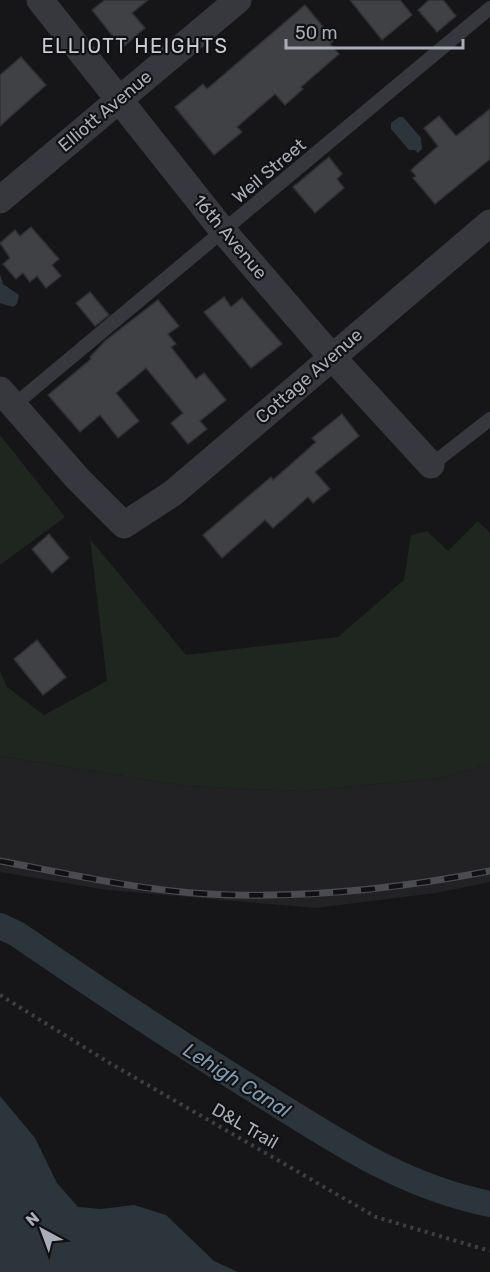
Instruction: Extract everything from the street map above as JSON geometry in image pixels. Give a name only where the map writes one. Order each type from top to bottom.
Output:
[{"type":"street","name":"16th Avenue","points":[[40,0],[224,232],[331,356],[431,465]]},
{"type":"street","name":"Elliott Avenue","points":[[0,200],[238,0]]},
{"type":"street","name":"Cottage Avenue","points":[[7,398],[78,479],[124,525],[173,493],[490,222]]},
{"type":"lane","name":"Weil Street","points":[[7,398],[224,232],[490,8]]},
{"type":"lane","points":[[431,465],[490,419]]},
{"type":"path","name":"D&L Trail","points":[[0,995],[108,1062],[376,1217],[490,1251]]},
{"type":"shaded area","points":[[403,117],[421,138],[422,149],[418,153],[415,150],[409,150],[391,129],[391,123]]},
{"type":"shaded area","points":[[0,274],[3,284],[19,295],[17,304],[13,307],[0,303]]},
{"type":"shaded area","points":[[0,435],[65,517],[0,565]]},
{"type":"shaded area","points":[[478,521],[490,533],[490,764],[440,778],[302,791],[186,786],[0,756],[0,671],[7,687],[44,715],[107,681],[90,539],[186,655],[338,637],[404,580],[411,535],[427,531],[448,551]]},
{"type":"shaded area","points":[[0,756],[186,786],[302,791],[440,778],[490,764],[490,882],[436,893],[316,908],[107,890],[0,872]]},
{"type":"shaded area","points":[[0,1096],[35,1138],[57,1183],[78,1207],[101,1209],[134,1205],[166,1215],[214,1261],[238,1272],[0,1272]]},
{"type":"building","points":[[105,0],[148,0],[132,13],[145,28],[122,48],[92,10]]},
{"type":"building","points":[[350,0],[400,0],[412,15],[382,40]]},
{"type":"building","points":[[429,0],[443,0],[456,16],[437,32],[418,10]]},
{"type":"building","points":[[305,5],[334,40],[330,44],[339,54],[301,87],[303,89],[285,105],[275,94],[237,127],[242,132],[214,155],[175,107],[203,84],[207,89]]},
{"type":"building","points":[[21,57],[46,85],[0,126],[0,75]]},
{"type":"building","points":[[490,109],[490,159],[435,204],[413,178],[416,176],[411,170],[438,146],[424,128],[439,116],[456,136]]},
{"type":"building","points":[[329,157],[342,174],[337,179],[344,188],[315,213],[293,187]]},
{"type":"building","points":[[31,227],[59,259],[52,265],[61,276],[46,288],[37,276],[30,282],[23,273],[16,279],[3,264],[10,258],[0,243],[15,230],[20,236]]},
{"type":"building","points":[[90,292],[109,315],[95,326],[76,303]]},
{"type":"building","points":[[224,297],[231,307],[242,298],[282,344],[251,368],[204,312]]},
{"type":"building","points":[[158,300],[179,326],[168,334],[176,344],[171,347],[196,379],[204,373],[226,400],[200,421],[207,429],[188,444],[171,423],[183,413],[146,368],[116,393],[139,421],[118,438],[100,415],[80,432],[48,395],[91,359],[90,357],[106,340]]},
{"type":"building","points":[[342,414],[359,436],[315,472],[330,489],[313,503],[308,497],[273,528],[265,520],[222,558],[203,535],[271,477],[273,480],[316,442],[312,438]]},
{"type":"building","points":[[49,534],[69,558],[52,573],[32,549]]},
{"type":"building","points":[[37,640],[66,677],[43,695],[14,659]]},
{"type":"waterway","name":"Lehigh Canal","points":[[0,926],[17,934],[173,1039],[348,1148],[430,1187],[490,1204]]},
{"type":"railway","points":[[0,861],[156,889],[244,895],[314,894],[385,888],[490,871]]},
{"type":"district","name":"ELLIOTT HEIGHTS","points":[[135,46]]}]
